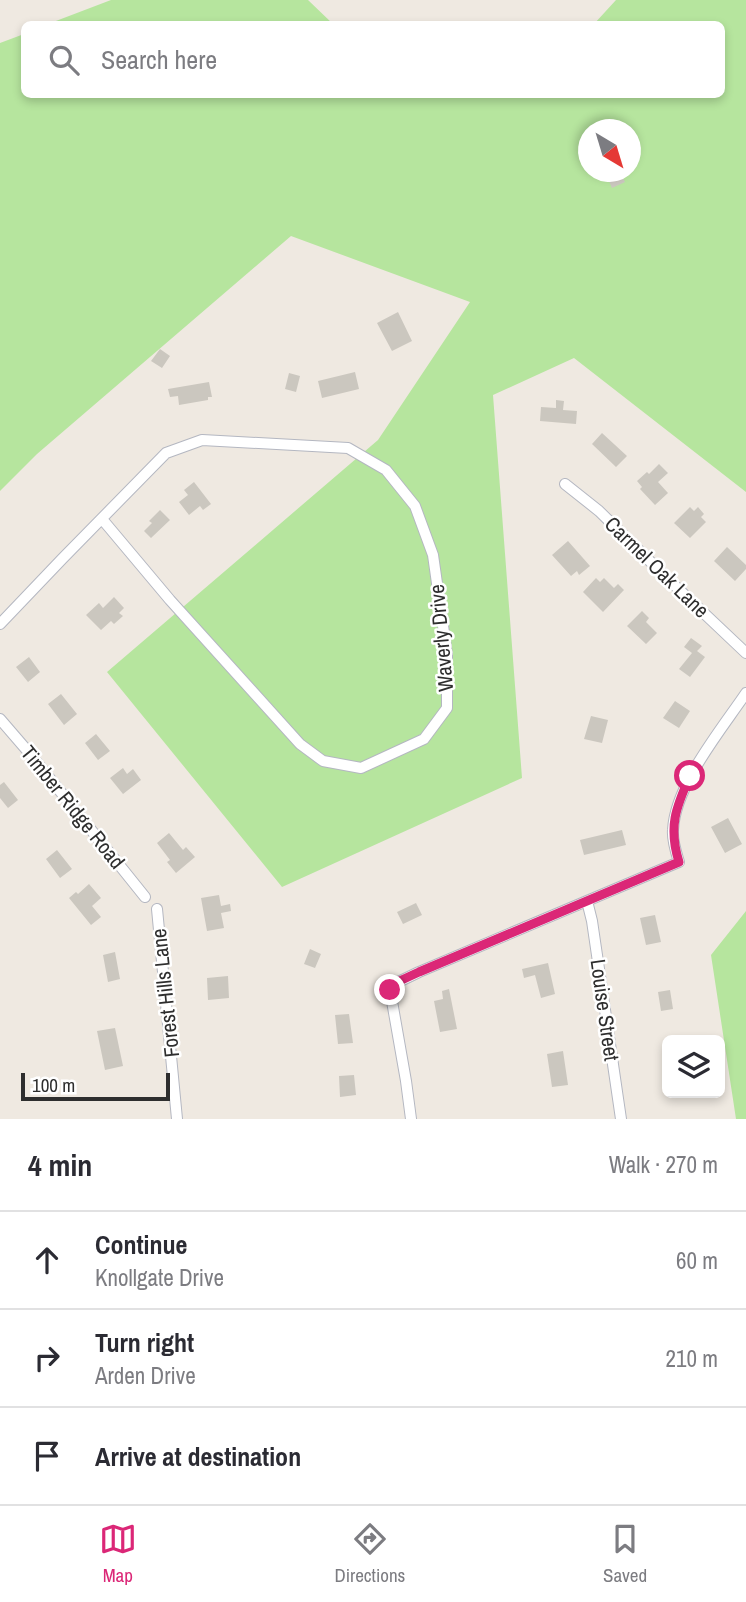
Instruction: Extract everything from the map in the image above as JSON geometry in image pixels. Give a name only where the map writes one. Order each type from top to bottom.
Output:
[{"type":"street","name":"Waverly Drive","points":[[0,624],[166,453],[202,440],[348,448],[386,470],[415,506],[433,555],[447,654],[447,708],[425,739],[361,768],[323,761],[300,744],[170,600],[102,519]]},
{"type":"street","name":"Carmel Oak Lane","points":[[565,484],[599,511],[746,653]]},
{"type":"street","points":[[411,1119],[390,986],[679,862],[673,830],[682,796],[690,776],[746,693]]},
{"type":"street","name":"Timber Ridge Road","points":[[0,719],[145,897]]},
{"type":"street","name":"Louise Street","points":[[587,901],[621,1119]]},
{"type":"street","name":"Forest Hills Lane","points":[[157,909],[177,1119]]},
{"type":"green space","points":[[111,0],[308,0],[330,21],[56,21]]},
{"type":"green space","points":[[616,0],[746,0],[746,492],[574,358],[493,395],[522,778],[282,887],[107,672],[378,440],[470,302],[291,236],[37,454],[0,491],[0,43],[21,35],[21,98],[725,98],[725,21],[597,21]]},
{"type":"green space","points":[[746,911],[746,1119],[736,1119],[711,955]]},
{"type":"building","points":[[609,182],[625,182],[612,188]]},
{"type":"building","points":[[398,312],[412,341],[392,351],[377,323]]},
{"type":"building","points":[[160,349],[170,356],[162,368],[151,361]]},
{"type":"building","points":[[355,372],[359,389],[322,398],[318,381]]},
{"type":"building","points":[[289,373],[300,376],[296,392],[285,389]]},
{"type":"building","points":[[209,382],[212,397],[208,397],[208,400],[179,405],[178,396],[170,397],[168,389]]},
{"type":"building","points":[[556,400],[564,401],[563,410],[577,411],[576,424],[540,421],[541,407],[556,408]]},
{"type":"building","points":[[602,433],[627,456],[616,467],[592,444]]},
{"type":"building","points":[[659,464],[668,473],[658,482],[668,493],[655,505],[640,489],[642,487],[637,481]]},
{"type":"building","points":[[194,482],[211,504],[203,510],[200,506],[189,515],[179,502],[188,495],[184,490]]},
{"type":"building","points":[[690,507],[694,511],[698,507],[706,522],[690,538],[674,523]]},
{"type":"building","points":[[160,510],[170,520],[151,538],[144,531]]},
{"type":"building","points":[[568,541],[590,566],[579,575],[577,571],[571,576],[552,555]]},
{"type":"building","points":[[727,547],[746,565],[746,569],[735,581],[714,561]]},
{"type":"building","points":[[596,578],[600,582],[604,578],[614,588],[618,584],[624,590],[603,612],[583,592]]},
{"type":"building","points":[[114,597],[124,608],[119,613],[123,616],[114,624],[111,621],[101,630],[86,615],[99,603],[103,608]]},
{"type":"building","points":[[642,611],[649,618],[646,622],[657,633],[646,644],[627,626]]},
{"type":"building","points":[[691,638],[702,646],[697,651],[705,657],[690,677],[679,669],[692,653],[684,647]]},
{"type":"building","points":[[29,657],[40,672],[28,682],[16,667]]},
{"type":"building","points":[[61,694],[77,714],[64,725],[48,704]]},
{"type":"building","points":[[675,701],[690,711],[679,728],[663,718]]},
{"type":"building","points":[[591,716],[608,720],[602,743],[584,739]]},
{"type":"building","points":[[96,734],[110,751],[98,760],[85,743]]},
{"type":"building","points":[[123,768],[127,774],[133,769],[141,780],[123,794],[110,778]]},
{"type":"building","points":[[4,782],[18,800],[8,808],[0,798],[0,785]]},
{"type":"building","points":[[728,818],[742,844],[725,853],[711,827]]},
{"type":"building","points":[[622,830],[626,845],[584,855],[580,840]]},
{"type":"building","points":[[169,833],[183,850],[186,847],[195,857],[176,873],[157,843]]},
{"type":"building","points":[[57,850],[72,869],[60,878],[46,859]]},
{"type":"building","points":[[89,884],[101,898],[92,906],[101,917],[91,925],[69,898]]},
{"type":"building","points":[[219,895],[221,906],[230,904],[231,911],[221,913],[224,928],[207,931],[201,898]]},
{"type":"building","points":[[416,903],[422,915],[403,924],[397,912]]},
{"type":"building","points":[[655,915],[661,942],[646,945],[640,918]]},
{"type":"building","points":[[310,949],[321,954],[315,968],[304,964]]},
{"type":"building","points":[[115,952],[120,979],[108,982],[103,955]]},
{"type":"building","points":[[548,963],[555,994],[541,998],[535,975],[524,978],[522,969]]},
{"type":"building","points":[[228,976],[229,998],[208,1000],[207,978]]},
{"type":"building","points":[[449,989],[457,1029],[440,1032],[434,1001],[443,999],[442,991]]},
{"type":"building","points":[[670,990],[673,1009],[661,1011],[658,992]]},
{"type":"building","points":[[349,1014],[353,1043],[338,1044],[335,1015]]},
{"type":"building","points":[[115,1028],[123,1066],[105,1070],[97,1031]]},
{"type":"building","points":[[563,1051],[568,1085],[552,1087],[547,1054]]},
{"type":"building","points":[[354,1075],[356,1095],[340,1097],[339,1076]]},
{"type":"route","points":[[390,990],[393,984],[419,972],[679,862],[673,830],[677,810],[690,776]]}]
